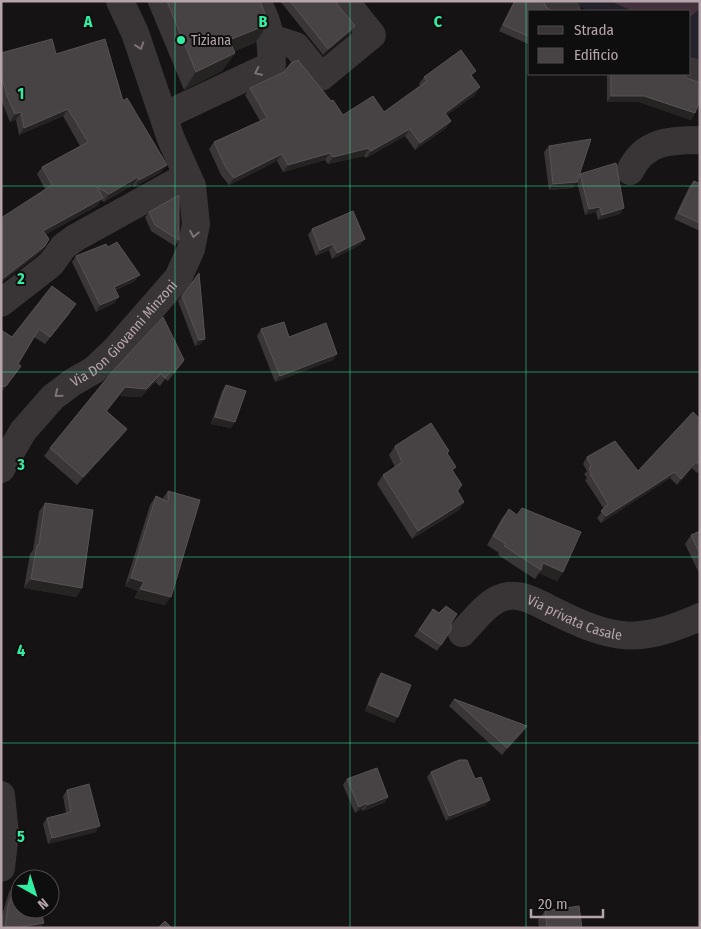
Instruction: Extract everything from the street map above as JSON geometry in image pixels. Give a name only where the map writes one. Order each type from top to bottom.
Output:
[{"type":"street","name":"Via Don Giovanni Minzoni","points":[[1,469],[22,431],[53,397],[94,370],[115,350],[178,278],[191,249],[196,224],[192,186],[171,139],[135,33],[120,1]]},
{"type":"street","points":[[164,116],[272,65],[271,38],[266,16],[256,1]]},
{"type":"street","points":[[271,38],[296,46],[321,77],[372,35],[345,1]]},
{"type":"street","points":[[552,1],[566,10]]},
{"type":"street","points":[[630,172],[635,160],[650,146],[662,142],[700,140]]},
{"type":"street","points":[[1,303],[51,264],[63,247],[75,238],[187,176]]},
{"type":"street","name":"Via privata Casale","points":[[462,633],[490,604],[510,595],[524,597],[562,615],[613,635],[646,635],[682,625],[700,617]]},
{"type":"street","points":[[1,795],[5,833],[1,868]]},
{"type":"shaded area","points":[[572,1],[610,1],[630,10],[586,10]]},
{"type":"shaded area","points":[[610,1],[700,1],[700,9],[691,16],[691,10],[630,10]]},
{"type":"shaded area","points":[[700,9],[700,65],[691,61],[691,16]]},
{"type":"building","points":[[167,1],[260,1],[267,25],[229,40],[235,53],[196,72]]},
{"type":"building","points":[[290,1],[336,1],[355,26],[328,49]]},
{"type":"building","points":[[515,1],[543,1],[550,10],[528,10],[528,36],[503,25]]},
{"type":"building","points":[[52,39],[56,54],[105,39],[123,101],[127,98],[167,165],[139,180],[138,177],[109,194],[97,187],[103,198],[43,231],[49,239],[45,246],[1,280],[1,218],[52,185],[42,167],[88,142],[68,109],[24,128],[21,112],[15,114],[7,96],[1,74],[1,53]]},
{"type":"building","points":[[461,50],[476,71],[471,75],[480,87],[445,113],[451,121],[420,143],[410,129],[371,151],[369,148],[333,157],[330,153],[288,165],[282,154],[234,178],[226,168],[214,142],[267,118],[250,88],[284,72],[291,63],[298,60],[331,101],[333,100],[343,115],[373,96],[384,112],[427,81],[424,77]]},
{"type":"building","points":[[611,75],[685,75],[687,78],[700,83],[700,100],[695,113],[644,96],[611,96]]},
{"type":"building","points":[[591,139],[577,182],[553,184],[549,146]]},
{"type":"building","points":[[616,163],[624,208],[602,215],[600,207],[589,209],[580,174]]},
{"type":"building","points":[[694,181],[700,184],[700,223],[678,213]]},
{"type":"building","points":[[179,195],[179,240],[155,225],[149,212]]},
{"type":"building","points":[[353,211],[365,239],[337,253],[333,244],[320,250],[312,229]]},
{"type":"building","points":[[117,242],[140,275],[114,287],[119,297],[100,305],[76,256],[106,244],[108,247]]},
{"type":"building","points":[[199,273],[205,339],[199,340],[182,296]]},
{"type":"building","points":[[52,286],[76,304],[50,337],[39,329],[18,364],[21,366],[6,386],[1,387],[1,330],[12,337]]},
{"type":"building","points":[[163,317],[184,360],[174,373],[171,371],[165,378],[161,374],[146,389],[125,387],[106,411],[127,429],[83,477],[50,448],[112,372]]},
{"type":"building","points":[[284,322],[289,337],[326,323],[337,354],[280,376],[261,329]]},
{"type":"building","points":[[226,385],[246,391],[235,422],[215,417]]},
{"type":"building","points":[[693,412],[700,419],[700,465],[696,462],[681,479],[675,472],[606,516],[601,511],[608,504],[590,474],[589,468],[591,466],[587,457],[615,441],[638,471]]},
{"type":"building","points":[[431,423],[449,451],[447,453],[456,467],[452,470],[462,485],[457,490],[464,502],[418,531],[383,475],[402,462],[395,446]]},
{"type":"building","points":[[168,491],[200,500],[171,597],[140,589],[144,582],[131,578],[156,496],[168,502]]},
{"type":"building","points":[[45,503],[93,510],[82,588],[31,579],[37,545],[39,545]]},
{"type":"building","points":[[522,508],[581,532],[563,572],[543,563],[541,570],[504,546],[506,544],[493,536],[509,509],[517,515]]},
{"type":"building","points":[[700,531],[700,554],[691,535]]},
{"type":"building","points":[[446,606],[457,614],[451,623],[451,630],[441,645],[419,630],[433,609],[439,613]]},
{"type":"building","points":[[381,673],[411,685],[398,717],[369,705]]},
{"type":"building","points":[[454,699],[527,726],[507,748]]},
{"type":"building","points":[[459,760],[467,760],[475,779],[481,777],[490,800],[449,816],[431,772]]},
{"type":"building","points":[[377,768],[388,797],[359,807],[347,779]]},
{"type":"building","points":[[89,784],[100,826],[52,838],[47,818],[71,812],[67,790]]},
{"type":"building","points":[[10,900],[10,919],[43,919],[44,923],[5,928]]},
{"type":"building","points":[[579,906],[582,928],[547,928],[545,911]]},
{"type":"building","points":[[165,921],[172,928],[158,928]]},
{"type":"place","name":"Tiziana","points":[[181,40]]}]
